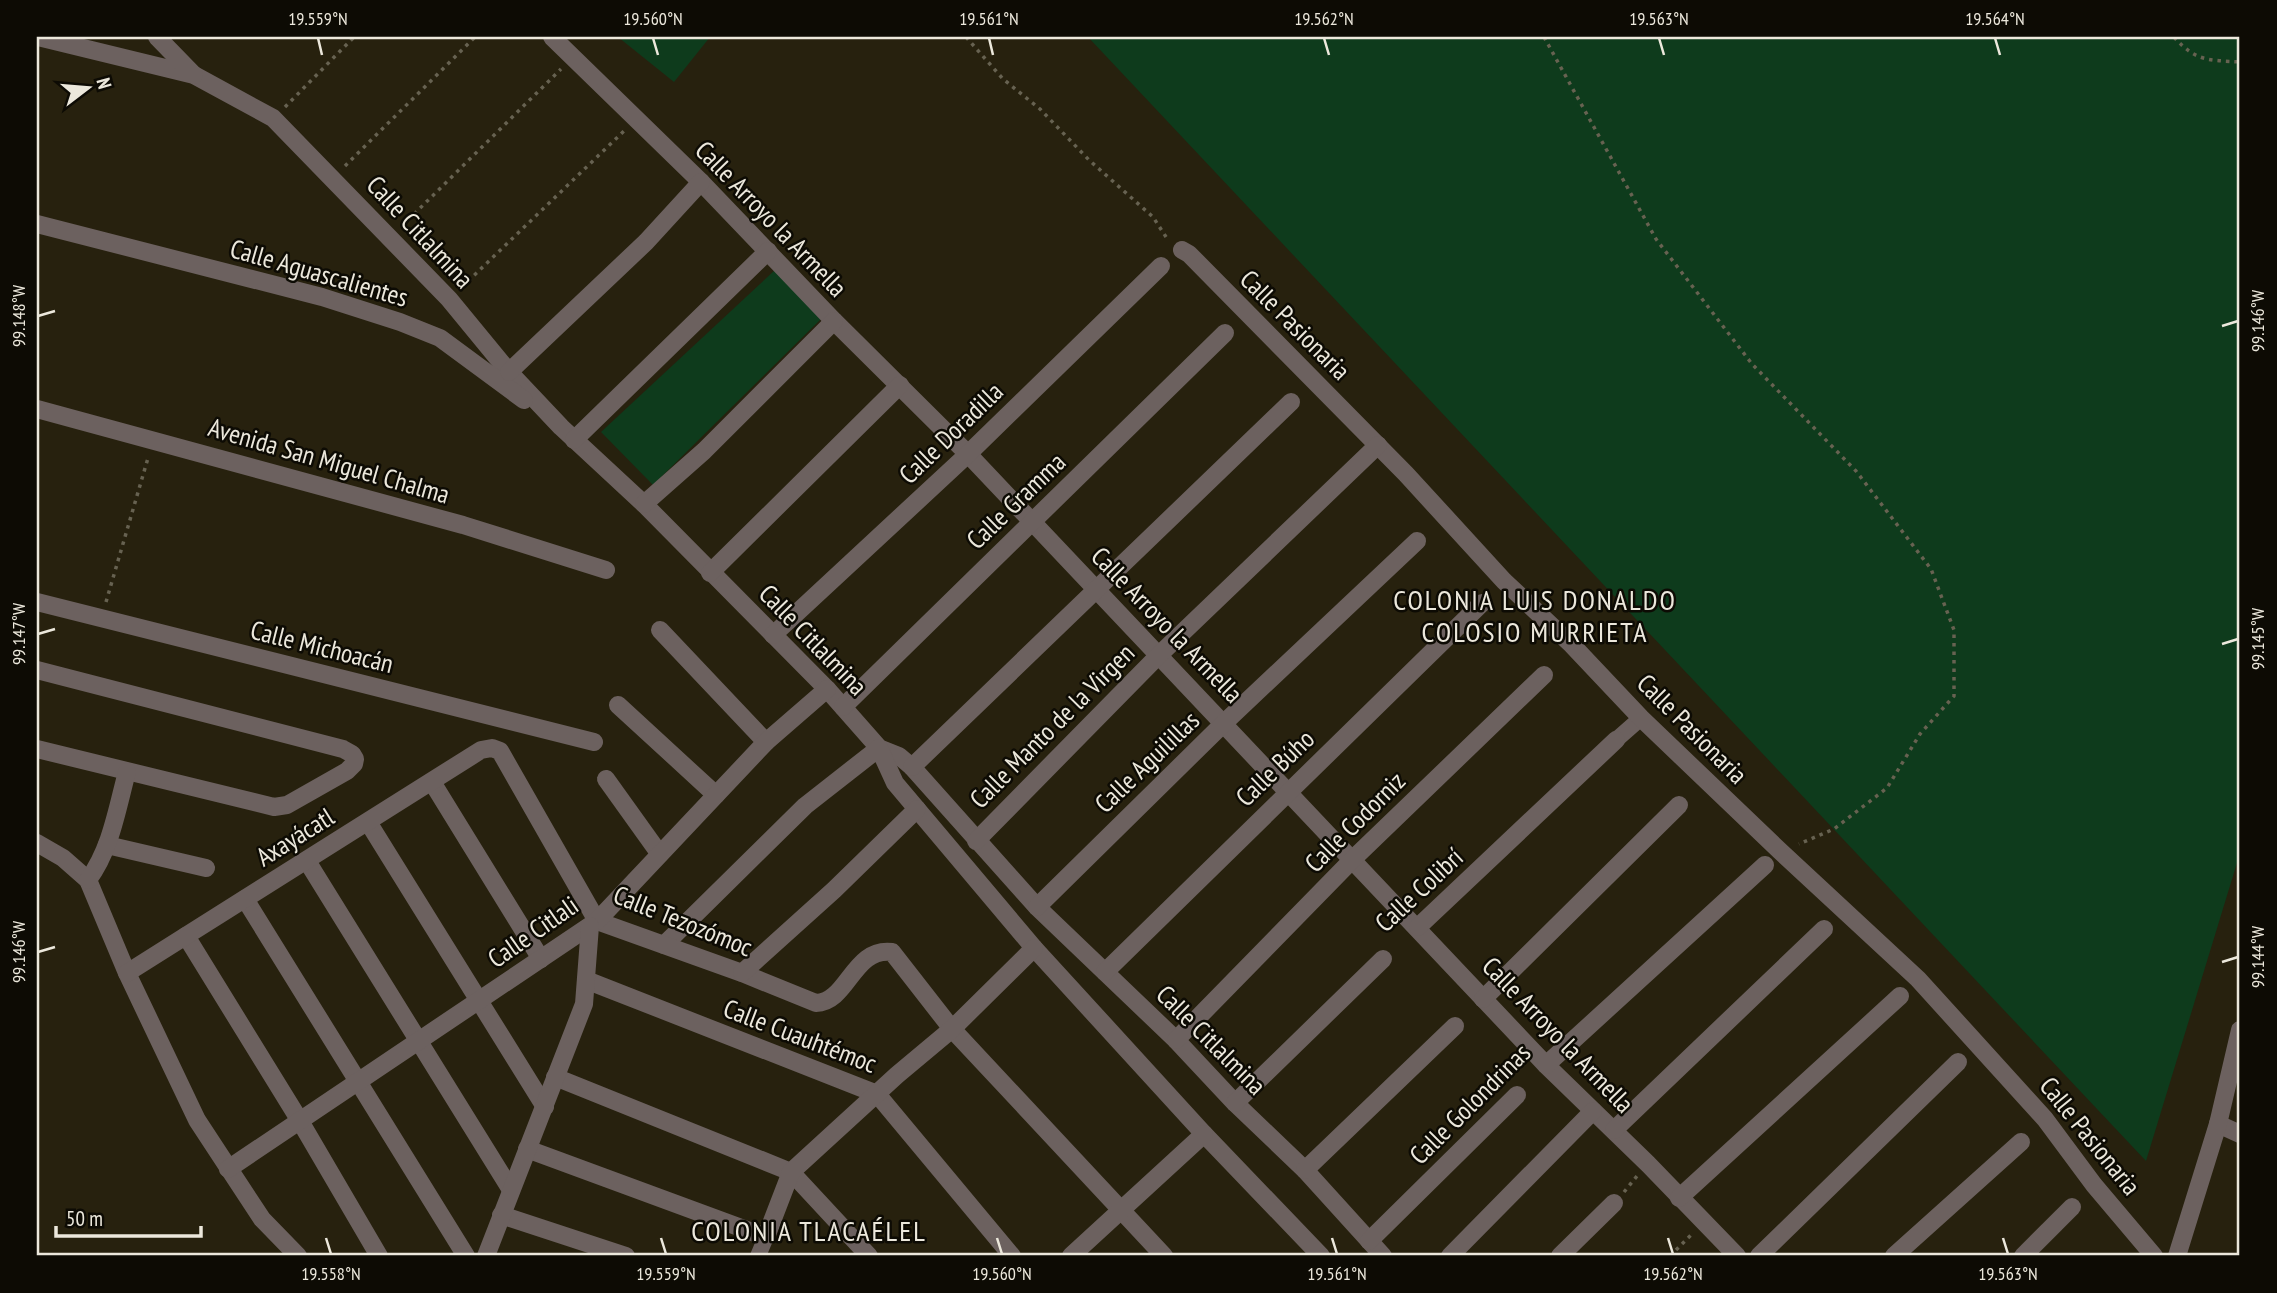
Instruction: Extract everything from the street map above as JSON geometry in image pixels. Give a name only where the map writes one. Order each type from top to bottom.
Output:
[{"type":"street","points":[[38,37],[194,75]]},
{"type":"street","points":[[157,37],[194,75]]},
{"type":"street","name":"Calle Arroyo la Armella","points":[[552,37],[701,182],[834,321],[968,454],[1546,1065],[1614,1130],[1737,1256]]},
{"type":"street","name":"Calle Citlalmina","points":[[194,75],[273,118],[449,299],[509,372],[568,433],[644,504],[827,689],[879,748],[899,756],[912,767],[1037,907],[1176,1040],[1235,1103],[1305,1170],[1382,1256]]},
{"type":"street","points":[[509,372],[646,242],[701,182]]},
{"type":"street","name":"Calle Aguascalientes","points":[[37,225],[322,297],[400,322],[440,338],[568,433]]},
{"type":"street","name":"Calle Pasionaria","points":[[1178,250],[1189,254],[1378,445],[1504,581],[1572,645],[1641,718],[1918,979],[2045,1119],[2094,1185],[2154,1256]]},
{"type":"street","points":[[568,433],[768,251]]},
{"type":"street","name":"Calle Doradilla","points":[[773,635],[968,454],[1161,266]]},
{"type":"street","points":[[644,504],[704,451],[834,321]]},
{"type":"street","name":"Calle Gramma","points":[[843,708],[1225,333]]},
{"type":"street","points":[[710,573],[900,385]]},
{"type":"street","points":[[912,767],[1291,402]]},
{"type":"street","name":"Avenida San Miguel Chalma","points":[[37,409],[463,525],[606,570]]},
{"type":"street","name":"Calle Manto de la Virgen","points":[[976,841],[1158,656],[1378,445]]},
{"type":"street","name":"Calle Aguilillas","points":[[1037,907],[1224,723],[1417,541]]},
{"type":"street","name":"Calle Michoacán","points":[[37,601],[594,742]]},
{"type":"street","name":"Calle Búho","points":[[1105,972],[1482,604]]},
{"type":"street","points":[[660,631],[766,742]]},
{"type":"street","points":[[37,670],[343,749],[355,759],[348,771],[287,805],[274,807],[37,749]]},
{"type":"street","name":"Calle Codorniz","points":[[1176,1040],[1353,859],[1544,675]]},
{"type":"street","name":"Calle Citlali","points":[[228,1170],[594,923],[766,742],[827,689]]},
{"type":"street","points":[[618,705],[716,795]]},
{"type":"street","name":"Calle Colibrí","points":[[1418,927],[1641,718]]},
{"type":"street","name":"Axayácatl","points":[[127,972],[481,750],[492,748]]},
{"type":"street","name":"Calle Tezozómoc","points":[[492,748],[500,751],[594,923],[742,973],[816,1003],[825,1002],[871,955],[880,950],[892,952],[951,1029]]},
{"type":"street","points":[[664,945],[806,806],[879,748],[895,783],[1034,948],[1204,1134],[1321,1256]]},
{"type":"street","points":[[88,880],[98,867],[107,845],[127,772]]},
{"type":"street","points":[[606,779],[659,853]]},
{"type":"street","points":[[432,782],[541,959]]},
{"type":"street","points":[[1483,999],[1679,805]]},
{"type":"street","points":[[742,973],[834,890],[917,809]]},
{"type":"street","points":[[368,822],[545,1107]]},
{"type":"street","points":[[37,843],[64,858],[88,880],[127,972],[197,1121],[262,1220],[298,1256]]},
{"type":"street","points":[[107,845],[206,868]]},
{"type":"street","points":[[307,861],[511,1190]]},
{"type":"street","name":"Calle Golondrinas","points":[[1546,1065],[1765,865]]},
{"type":"street","points":[[245,899],[466,1256]]},
{"type":"street","points":[[485,1256],[584,1004],[594,923]]},
{"type":"street","points":[[1614,1130],[1824,929]]},
{"type":"street","points":[[186,936],[379,1256]]},
{"type":"street","points":[[758,1256],[791,1172],[951,1029],[1034,948]]},
{"type":"street","name":"Calle Colibrí","points":[[1235,1103],[1383,959]]},
{"type":"street","name":"Calle Cuauhtémoc","points":[[586,980],[877,1094],[1012,1256]]},
{"type":"street","points":[[1679,1198],[1899,996]]},
{"type":"street","points":[[1305,1170],[1455,1026]]},
{"type":"street","points":[[951,1029],[1164,1256]]},
{"type":"street","points":[[2177,1256],[2218,1124],[2240,1030]]},
{"type":"street","points":[[1759,1256],[1958,1062]]},
{"type":"street","points":[[555,1077],[791,1172],[869,1256]]},
{"type":"street","name":"Calle Golondrinas","points":[[1369,1241],[1517,1095]]},
{"type":"street","points":[[1450,1256],[1593,1111]]},
{"type":"street","points":[[2218,1124],[2240,1135]]},
{"type":"street","points":[[1071,1256],[1204,1134]]},
{"type":"street","points":[[1894,1256],[2021,1142]]},
{"type":"street","points":[[527,1149],[766,1237]]},
{"type":"street","points":[[1560,1256],[1614,1203]]},
{"type":"street","points":[[2023,1256],[2072,1207]]},
{"type":"street","points":[[501,1215],[626,1256]]},
{"type":"path","points":[[273,118],[354,37]]},
{"type":"path","points":[[333,178],[475,37]]},
{"type":"path","points":[[966,37],[1003,79],[1040,109],[1088,160],[1153,217],[1178,250]]},
{"type":"path","points":[[1544,37],[1656,239],[1752,364],[1856,471],[1931,569],[1954,630],[1954,696],[1920,734],[1887,788],[1834,830],[1780,851]]},
{"type":"path","points":[[2174,37],[2190,54],[2208,60],[2240,62]]},
{"type":"path","points":[[390,238],[573,58]]},
{"type":"path","points":[[449,299],[636,118]]},
{"type":"path","points":[[102,617],[153,439]]},
{"type":"path","points":[[1614,1203],[1648,1164]]},
{"type":"path","points":[[1670,1256],[1704,1223]]},
{"type":"green space","points":[[618,37],[710,37],[674,82]]},
{"type":"green space","points":[[1088,37],[2240,37],[2240,853],[2146,1161]]},
{"type":"green space","points":[[775,270],[822,318],[653,485],[601,432]]},
{"type":"district","name":"COLONIA LUIS DONALDO COLOSIO MURRIETA","points":[[1535,616]]},
{"type":"district","name":"COLONIA TLACAÉLEL","points":[[809,1231]]}]
